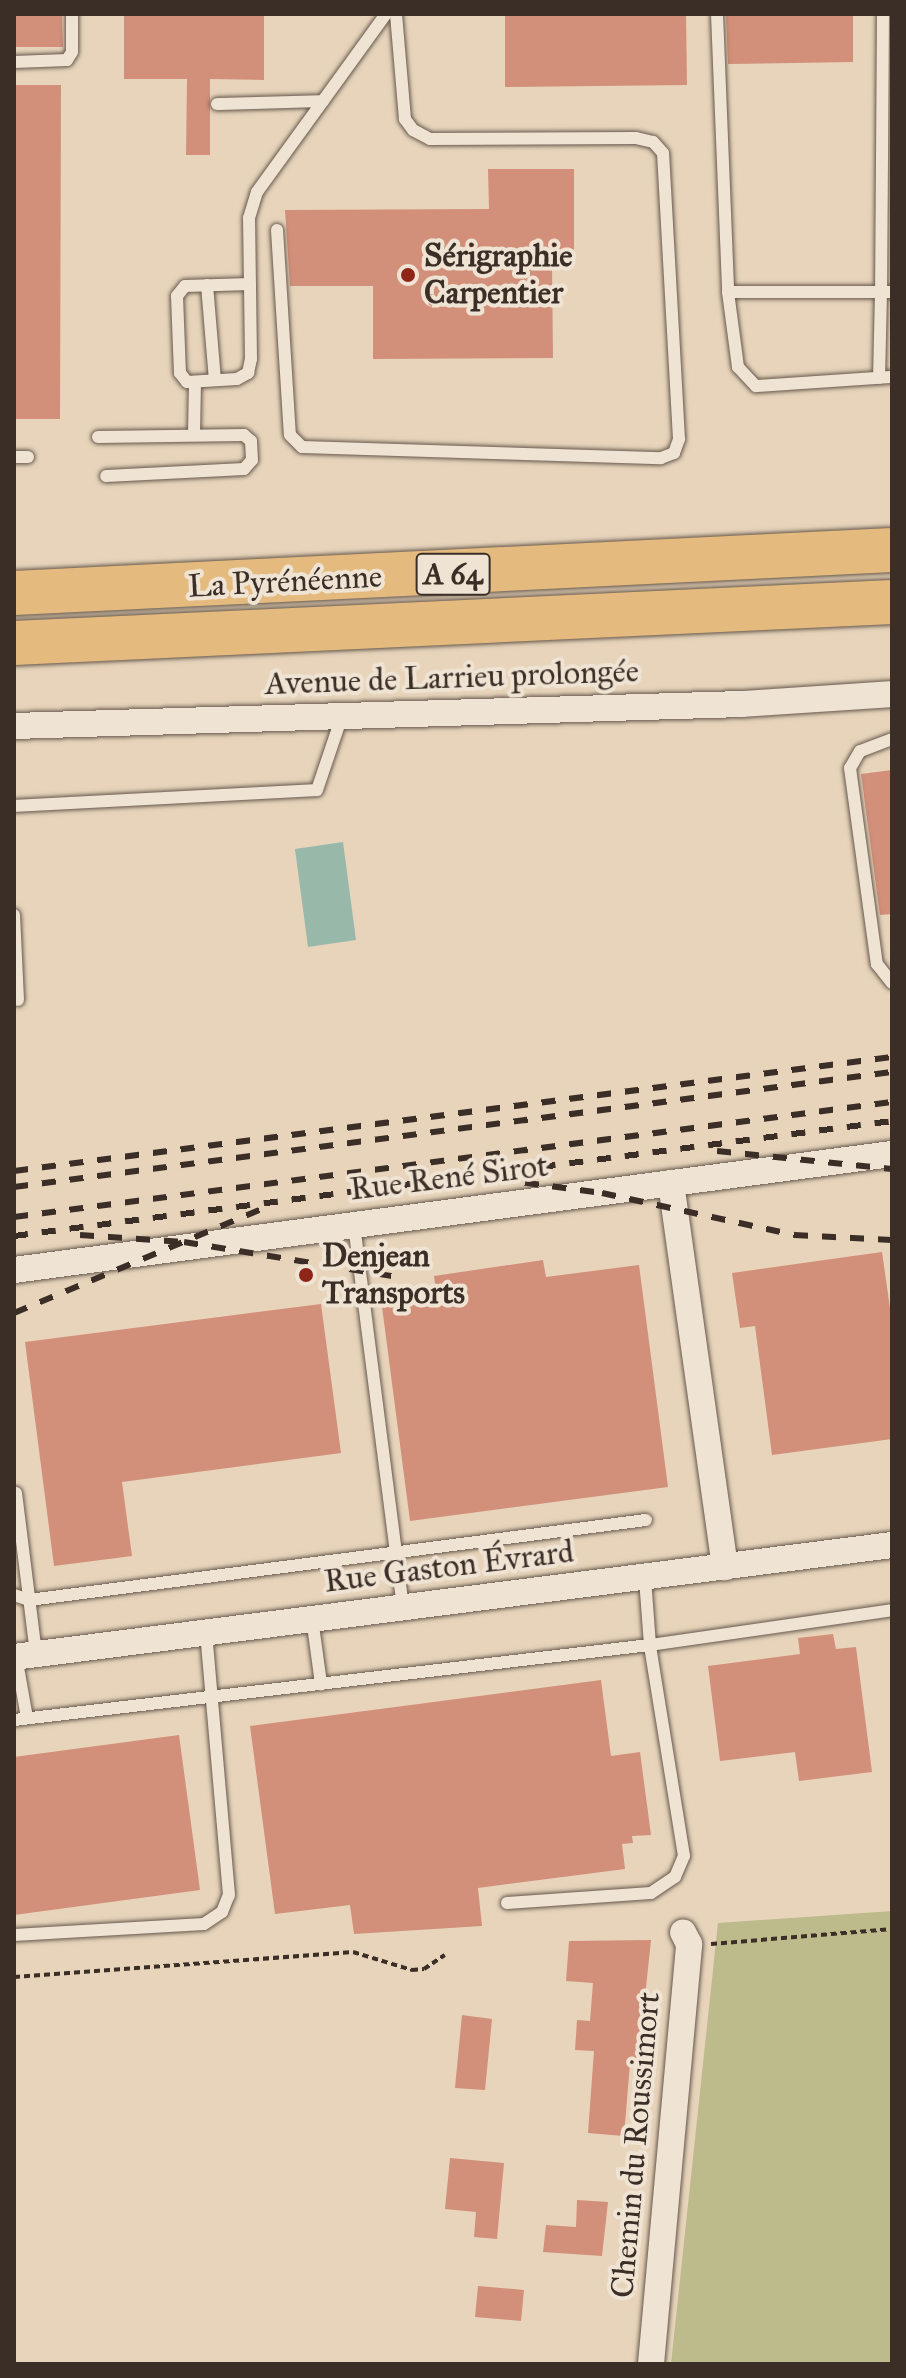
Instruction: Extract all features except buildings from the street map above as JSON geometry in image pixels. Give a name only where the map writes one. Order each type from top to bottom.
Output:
[{"type":"highway","name":"La Pyrénéenne","points":[[14,593],[892,550]]},
{"type":"highway","name":"La Pyrénéenne","points":[[14,643],[892,602]]},
{"type":"street","name":"Avenue de Larrieu prolongée","points":[[14,726],[892,694]]},
{"type":"street","name":"Rue René Sirot","points":[[14,1270],[892,1154]]},
{"type":"street","points":[[671,1183],[725,1567]]},
{"type":"street","name":"Rue Gaston Évrard","points":[[22,1656],[892,1545]]},
{"type":"street","name":"Chemin du Roussimort","points":[[651,2364],[686,1938]]},
{"type":"lane","points":[[14,62],[67,60],[72,52],[72,14]]},
{"type":"lane","points":[[250,284],[185,286],[177,296],[180,373],[187,382],[248,373],[250,284],[249,218],[257,192],[386,14]]},
{"type":"lane","points":[[277,230],[290,435],[302,447],[661,458],[674,453],[679,439],[663,153],[653,142],[635,138],[430,139],[405,119],[396,14]]},
{"type":"lane","points":[[717,14],[728,292],[738,367],[756,386],[885,378],[887,292],[883,14]]},
{"type":"lane","points":[[217,104],[323,101]]},
{"type":"lane","points":[[207,285],[215,380]]},
{"type":"lane","points":[[728,292],[887,292]]},
{"type":"lane","points":[[194,434],[195,382]]},
{"type":"lane","points":[[98,437],[244,435],[251,441],[249,468],[106,476]]},
{"type":"lane","points":[[14,457],[28,457]]},
{"type":"lane","points":[[14,806],[317,790],[342,716]]},
{"type":"lane","points":[[892,739],[860,751],[850,768],[877,964],[892,983]]},
{"type":"lane","points":[[14,915],[18,1000]]},
{"type":"lane","points":[[354,1225],[403,1607]]},
{"type":"lane","points":[[16,1493],[29,1600],[22,1656],[20,1719],[650,1645],[892,1610]]},
{"type":"lane","points":[[14,1595],[29,1600],[646,1520]]},
{"type":"lane","points":[[507,1903],[651,1893],[675,1877],[684,1856],[650,1645],[645,1578]]},
{"type":"lane","points":[[312,1618],[321,1684]]},
{"type":"lane","points":[[14,1935],[204,1924],[222,1912],[229,1895],[206,1631]]},
{"type":"path","points":[[686,1938],[892,1929]]},
{"type":"path","points":[[14,1977],[353,1952],[412,1970],[424,1969],[445,1955]]},
{"type":"shaded area","points":[[343,842],[356,940],[308,947],[295,849]]},
{"type":"shaded area","points":[[892,1911],[892,2364],[671,2364],[718,1923]]},
{"type":"railway","points":[[14,1171],[892,1057]]},
{"type":"railway","points":[[14,1187],[892,1072]]},
{"type":"railway","points":[[14,1217],[892,1102]]},
{"type":"railway","points":[[14,1236],[892,1121]]},
{"type":"railway","points":[[717,1151],[892,1169]]},
{"type":"railway","points":[[497,1179],[602,1193],[794,1235],[892,1240]]},
{"type":"railway","points":[[14,1313],[261,1209]]},
{"type":"railway","points":[[80,1235],[184,1242],[392,1276]]},
{"type":"place","name":"Sérigraphie Carpentier","points":[[408,275]]},
{"type":"place","name":"Denjean Transports","points":[[306,1275]]}]
